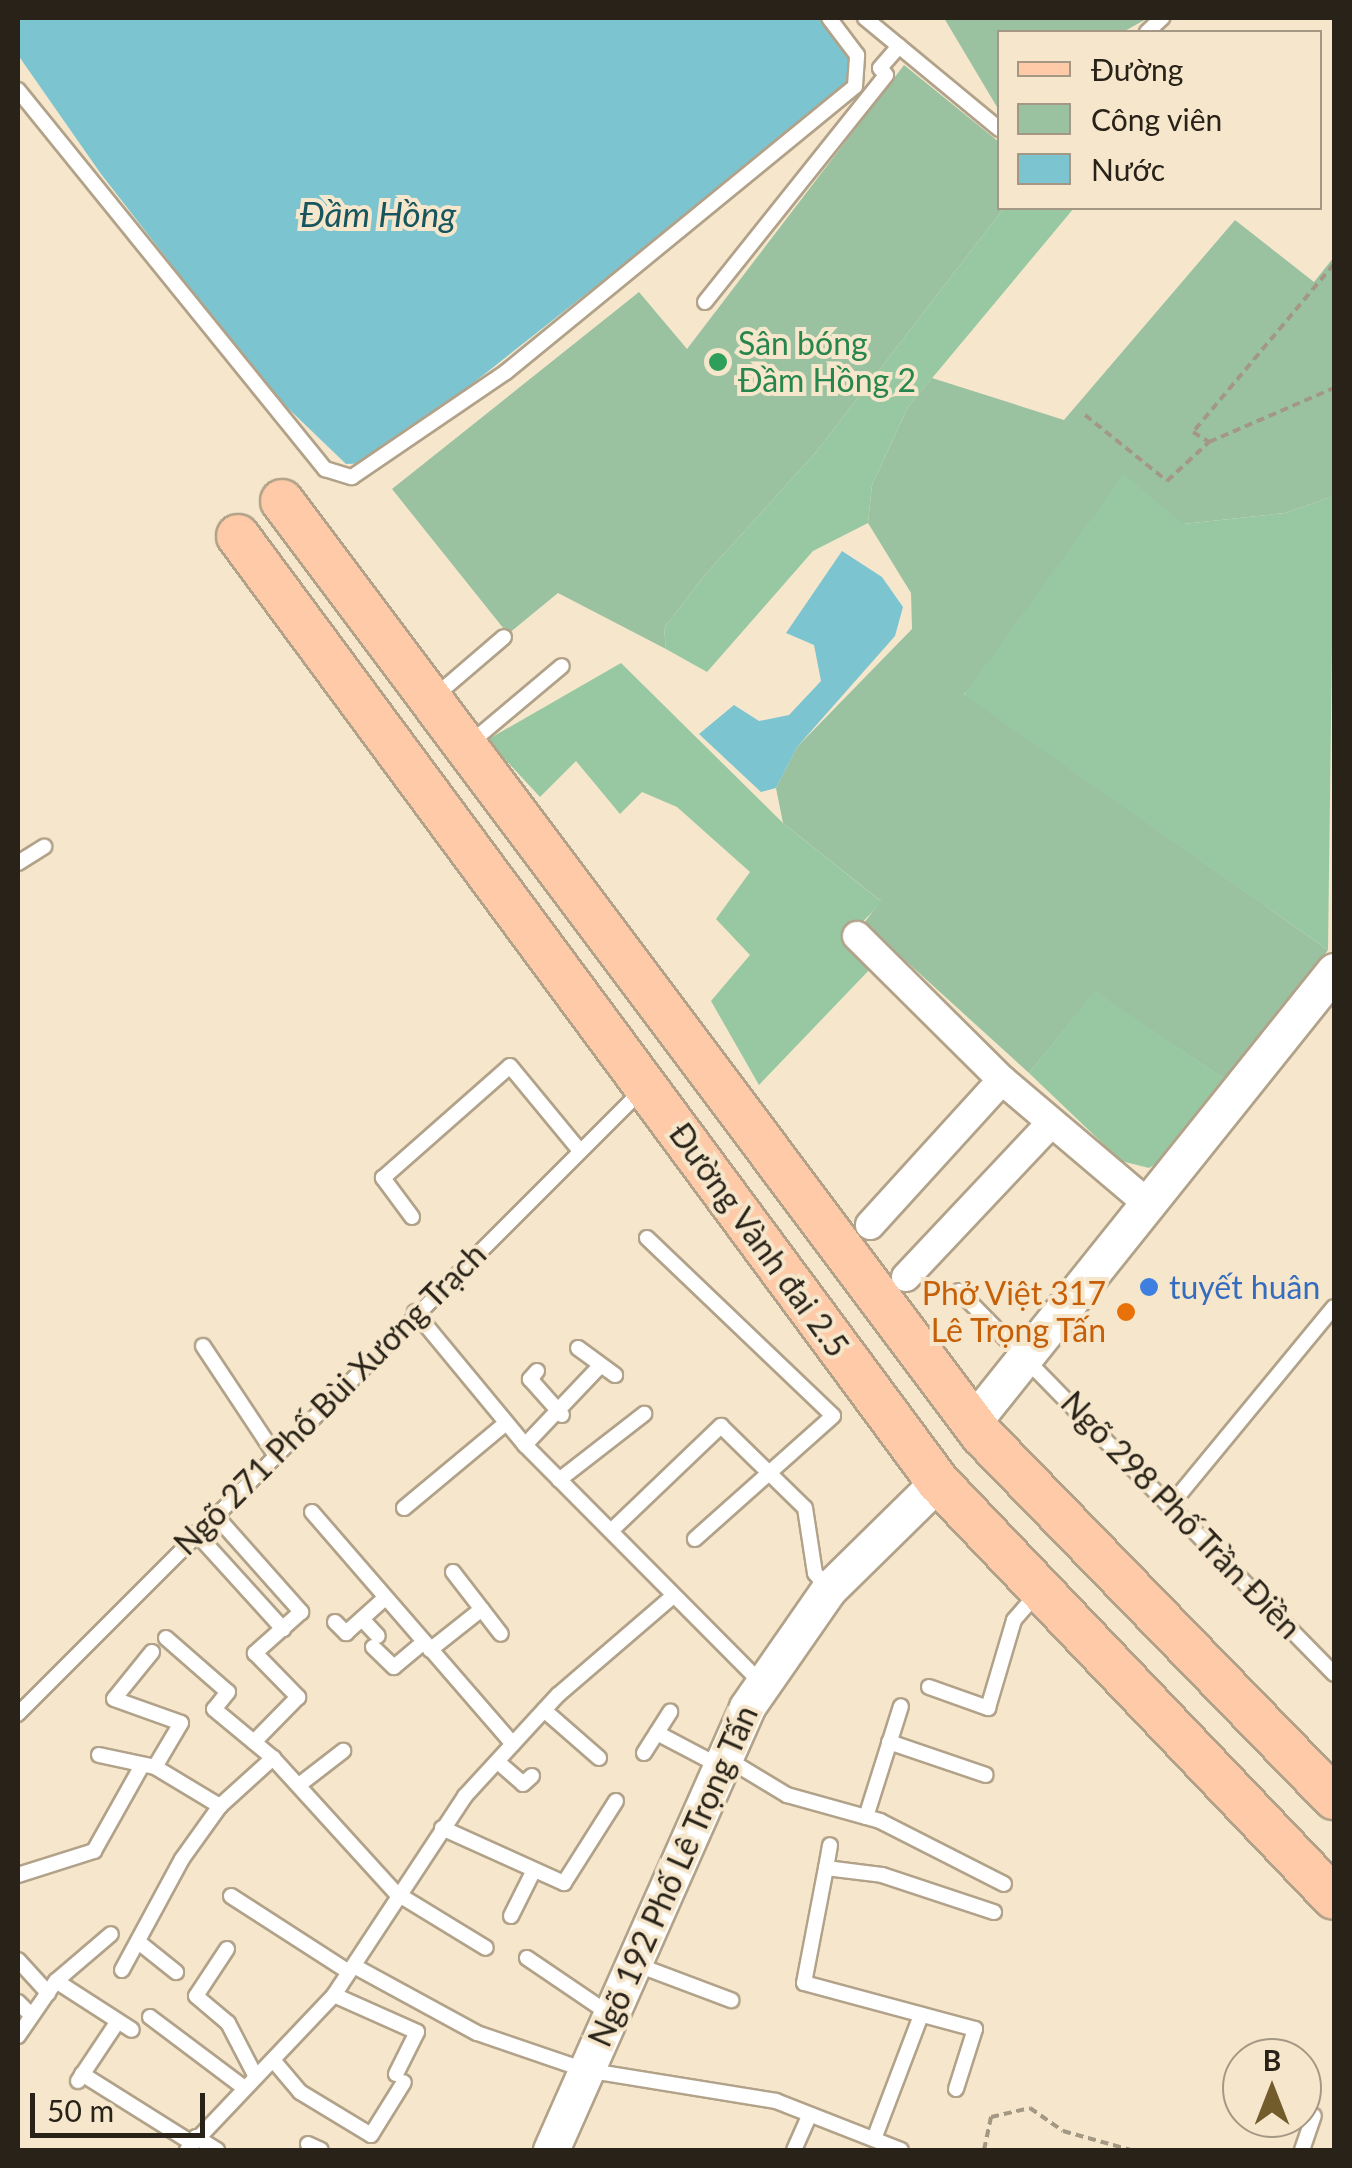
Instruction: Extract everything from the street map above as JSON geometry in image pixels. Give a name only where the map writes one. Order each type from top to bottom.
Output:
[{"type":"main road","name":"Đường Vành đai 2.5","points":[[282,500],[465,748],[780,1158],[973,1422],[1334,1798]]},
{"type":"main road","name":"Đường Vành đai 2.5","points":[[238,536],[938,1482],[1334,1898]]},
{"type":"main road","points":[[328,658],[370,621]]},
{"type":"main road","points":[[729,1198],[780,1158]]},
{"type":"main road","points":[[1122,1676],[1173,1629]]},
{"type":"street","points":[[858,936],[1002,1080],[1146,1202]]},
{"type":"street","points":[[973,1422],[1334,971]]},
{"type":"street","points":[[870,1225],[1002,1080]]},
{"type":"street","points":[[906,1278],[1051,1122]]},
{"type":"street","name":"Ngõ 192 Phố Lê Trọng Tấn","points":[[550,2150],[721,1761],[763,1684],[828,1590],[938,1482]]},
{"type":"lane","points":[[18,90],[325,469],[352,478],[506,372],[854,86],[858,55],[829,18]]},
{"type":"lane","points":[[865,18],[997,126]]},
{"type":"lane","points":[[705,302],[886,75],[880,68],[900,46]]},
{"type":"lane","points":[[430,700],[504,637]]},
{"type":"lane","points":[[465,748],[562,666]]},
{"type":"lane","points":[[18,863],[44,847]]},
{"type":"lane","points":[[412,1217],[383,1178],[510,1066],[580,1151]]},
{"type":"lane","name":"Ngõ 271 Phố Bùi Xương Trạch","points":[[18,1714],[415,1312],[646,1086]]},
{"type":"lane","points":[[646,1238],[832,1416],[695,1539]]},
{"type":"lane","name":"Ngõ 298 Phố Trần Điền","points":[[960,1291],[1174,1501],[1334,1674]]},
{"type":"lane","points":[[1174,1501],[1334,1307]]},
{"type":"lane","points":[[415,1312],[525,1445],[763,1684]]},
{"type":"lane","points":[[203,1346],[276,1456]]},
{"type":"lane","points":[[578,1348],[598,1368],[615,1375]]},
{"type":"lane","points":[[525,1445],[562,1415],[598,1368]]},
{"type":"lane","points":[[537,1372],[530,1379],[562,1415]]},
{"type":"lane","points":[[559,1480],[644,1414]]},
{"type":"lane","points":[[404,1508],[506,1424]]},
{"type":"lane","points":[[612,1530],[721,1426],[805,1508],[815,1573],[828,1590]]},
{"type":"lane","points":[[312,1512],[513,1744]]},
{"type":"lane","points":[[216,1515],[301,1612],[255,1653],[298,1697],[254,1742]]},
{"type":"lane","points":[[196,1533],[283,1629]]},
{"type":"lane","points":[[454,1572],[501,1634]]},
{"type":"lane","points":[[929,1687],[988,1708],[1014,1620],[1040,1590]]},
{"type":"lane","points":[[192,2144],[242,2086],[334,1994],[396,1893],[442,1828],[513,1744],[544,1710],[673,1596]]},
{"type":"lane","points":[[335,1622],[346,1632],[385,1598]]},
{"type":"lane","points":[[362,1619],[394,1667],[482,1609]]},
{"type":"lane","points":[[166,1638],[228,1692],[214,1709],[299,1785],[396,1893],[486,1948]]},
{"type":"lane","points":[[18,1875],[94,1850],[181,1724],[114,1699],[152,1652]]},
{"type":"lane","points":[[866,1817],[900,1706]]},
{"type":"lane","points":[[544,1710],[599,1758]]},
{"type":"lane","points":[[644,1753],[670,1712]]},
{"type":"lane","points":[[657,1733],[787,1796],[866,1817],[1004,1884]]},
{"type":"lane","points":[[889,1742],[986,1775]]},
{"type":"lane","points":[[299,1785],[343,1751]]},
{"type":"lane","points":[[99,1755],[147,1768],[220,1806]]},
{"type":"lane","points":[[122,1970],[220,1806],[272,1758]]},
{"type":"lane","points":[[498,1762],[522,1784],[532,1776]]},
{"type":"lane","points":[[442,1828],[564,1883],[616,1801]]},
{"type":"lane","points":[[830,1845],[804,1984],[975,2029],[956,2089]]},
{"type":"lane","points":[[826,1868],[882,1875],[994,1912]]},
{"type":"lane","points":[[511,1916],[534,1870]]},
{"type":"lane","points":[[231,1896],[351,1969],[476,2033],[585,2070],[776,2101],[901,2150]]},
{"type":"lane","points":[[18,2036],[52,1987],[110,1934]]},
{"type":"lane","points":[[141,1944],[176,1972]]},
{"type":"lane","points":[[227,1949],[196,1996],[228,2024],[255,2076]]},
{"type":"lane","points":[[21,1957],[52,1987],[132,2030]]},
{"type":"lane","points":[[527,1958],[611,2014]]},
{"type":"lane","points":[[634,1964],[730,2000]]},
{"type":"lane","points":[[272,2060],[300,2092],[371,2135],[400,2078],[417,2032],[334,1994]]},
{"type":"lane","points":[[18,2002],[31,2016]]},
{"type":"lane","points":[[874,2139],[921,2014]]},
{"type":"lane","points":[[150,2017],[242,2086]]},
{"type":"lane","points":[[114,2026],[80,2078],[192,2144],[217,2150]]},
{"type":"lane","points":[[794,2150],[809,2116]]},
{"type":"path","points":[[1209,442],[1193,432],[1334,264]]},
{"type":"path","points":[[1085,416],[1168,480],[1209,442],[1334,388]]},
{"type":"path","points":[[984,2150],[990,2117],[1030,2108],[1063,2131],[1131,2150]]},
{"type":"path","points":[[1148,2150],[1194,2150]]},
{"type":"green space","points":[[944,18],[1148,18],[1127,30],[997,30],[997,107]]},
{"type":"green space","name":"Sân bóng Đầm Hồng 2","points":[[904,65],[997,140],[997,210],[1002,210],[816,452],[704,576],[664,628],[666,649],[558,593],[508,634],[392,489],[639,292],[687,349]]},
{"type":"green space","points":[[1002,210],[1072,210],[908,407],[872,485],[868,523],[813,551],[707,672],[666,649],[664,628],[704,576],[816,452]]},
{"type":"green space","points":[[1235,220],[1314,282],[1334,257],[1334,496],[1285,513],[1183,524],[964,694],[1328,950],[1230,1083],[1095,992],[1029,1073],[864,923],[881,901],[783,823],[776,788],[797,747],[912,629],[911,593],[868,523],[872,485],[908,407],[932,378],[1064,420]]},
{"type":"green space","points":[[1124,474],[1183,524],[1285,513],[1334,496],[1328,950],[964,695]]},
{"type":"green space","points":[[621,663],[783,823],[882,902],[842,943],[872,967],[759,1085],[711,1001],[750,955],[716,919],[750,872],[677,807],[642,792],[620,814],[576,761],[540,797],[487,740]]},
{"type":"green space","points":[[1095,991],[1230,1083],[1181,1148],[1149,1168],[1121,1161],[1029,1073]]},
{"type":"water","name":"Đầm Hồng","points":[[18,18],[824,18],[850,56],[848,82],[815,113],[372,463],[346,464],[268,389],[101,174],[18,55]]},
{"type":"water","points":[[842,551],[882,577],[903,607],[895,636],[797,747],[776,788],[761,792],[699,734],[734,705],[759,721],[789,715],[821,681],[814,645],[786,633]]},
{"type":"place","name":"Sân bóng Đầm Hồng 2","points":[[718,362]]},
{"type":"place","name":"tuyết huân","points":[[1149,1287]]},
{"type":"place","name":"Phở Việt 317 Lê Trọng Tấn","points":[[1126,1312]]}]
